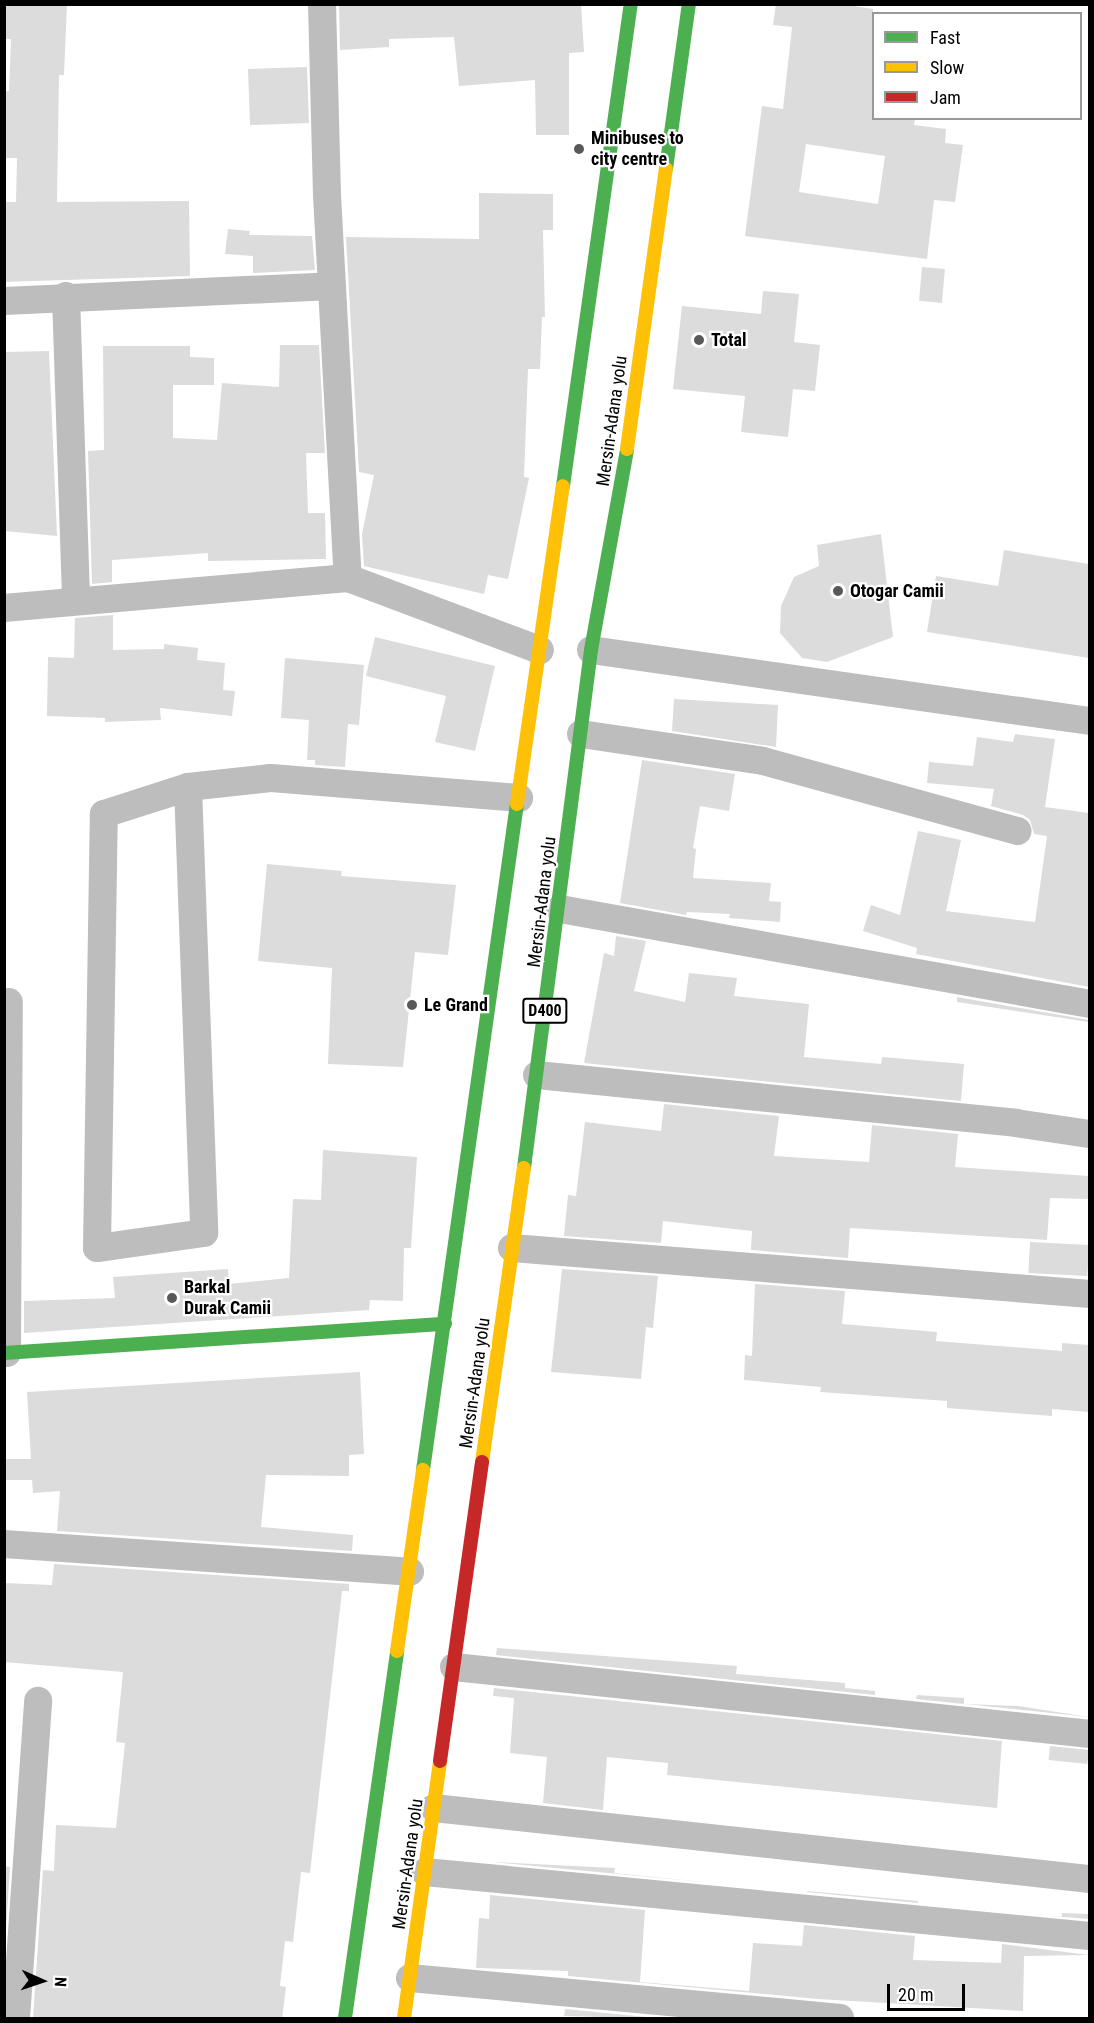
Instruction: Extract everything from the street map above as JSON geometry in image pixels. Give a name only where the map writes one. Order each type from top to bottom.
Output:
[{"type":"main road","name":"Mersin-Adana yolu","points":[[345,2019],[631,4]]},
{"type":"main road","name":"Mersin-Adana yolu","points":[[404,2019],[560,909],[591,650],[624,468],[689,4]]},
{"type":"main road","points":[[6,1353],[445,1324]]},
{"type":"street","points":[[322,4],[332,286],[348,578]]},
{"type":"street","points":[[4,301],[66,296],[332,286]]},
{"type":"street","points":[[66,296],[76,600]]},
{"type":"street","points":[[4,608],[348,578],[540,650]]},
{"type":"street","points":[[591,650],[1089,721]]},
{"type":"street","points":[[581,734],[763,761],[1018,831]]},
{"type":"street","points":[[188,787],[204,1233],[97,1248],[104,814],[188,787],[271,778],[519,798]]},
{"type":"street","points":[[560,909],[1089,1004]]},
{"type":"street","points":[[6,1353],[9,1002]]},
{"type":"street","points":[[537,1075],[1016,1122],[1089,1134]]},
{"type":"street","points":[[512,1248],[1089,1294]]},
{"type":"street","points":[[4,1544],[410,1572]]},
{"type":"street","points":[[454,1666],[1089,1734]]},
{"type":"street","points":[[4,2016],[17,2018],[38,1701]]},
{"type":"street","points":[[434,1808],[1089,1879]]},
{"type":"street","points":[[425,1872],[1089,1936]]},
{"type":"street","points":[[410,1978],[840,2019]]},
{"type":"building","points":[[4,4],[67,4],[64,75],[59,75],[57,202],[189,201],[190,276],[4,282],[4,202],[16,202],[17,158],[4,158],[4,91],[9,91],[11,39],[4,39]]},
{"type":"building","points":[[339,4],[581,4],[584,52],[569,53],[569,135],[536,135],[535,80],[459,86],[454,37],[389,39],[389,47],[340,50]]},
{"type":"building","points":[[776,4],[841,4],[873,9],[872,120],[915,120],[914,125],[946,129],[945,143],[963,145],[955,202],[934,200],[927,259],[745,236],[762,106],[783,109],[792,27],[773,25]],"holes":[[[806,144],[885,156],[878,204],[799,192]]]},
{"type":"building","points":[[307,67],[309,123],[250,125],[248,69]]},
{"type":"building","points":[[479,193],[553,194],[553,230],[543,230],[545,317],[542,317],[540,369],[528,369],[524,477],[529,478],[508,579],[488,575],[484,594],[364,566],[362,534],[374,475],[359,472],[346,237],[479,239]]},
{"type":"building","points":[[228,229],[250,231],[249,235],[312,236],[315,270],[253,273],[253,256],[225,254]]},
{"type":"building","points":[[922,267],[945,269],[942,303],[919,301]]},
{"type":"building","points":[[763,291],[799,294],[794,342],[820,345],[815,391],[793,389],[788,437],[741,432],[745,396],[673,389],[682,306],[761,314]]},
{"type":"building","points":[[280,345],[319,345],[325,453],[306,453],[308,513],[325,513],[326,559],[208,561],[208,553],[112,560],[112,582],[92,584],[88,451],[104,450],[103,346],[190,346],[190,357],[214,358],[214,385],[173,385],[173,438],[217,440],[222,383],[279,387]]},
{"type":"building","points":[[49,351],[57,536],[4,531],[4,352]]},
{"type":"building","name":"Otogar Camii","points":[[881,534],[893,637],[827,662],[802,658],[780,633],[781,606],[794,577],[819,566],[817,545]]},
{"type":"building","points":[[1004,550],[1089,564],[1089,658],[927,632],[936,576],[998,586]]},
{"type":"building","points":[[113,615],[113,650],[164,649],[164,644],[198,648],[197,660],[225,663],[223,690],[235,691],[232,716],[160,708],[161,720],[105,722],[105,718],[47,716],[48,657],[74,658],[75,618]]},
{"type":"building","points":[[375,637],[495,666],[475,751],[435,742],[446,696],[366,676]]},
{"type":"building","points":[[285,658],[364,665],[359,725],[348,724],[345,767],[315,765],[315,760],[307,760],[309,720],[281,718]]},
{"type":"building","points":[[674,699],[778,705],[776,747],[672,731]]},
{"type":"building","points":[[1015,734],[1055,739],[1045,807],[1089,813],[1089,987],[916,954],[917,948],[863,931],[871,905],[900,915],[918,831],[961,840],[946,911],[1035,922],[1047,836],[1034,834],[1030,820],[1023,815],[991,806],[994,789],[927,783],[929,762],[973,766],[977,737],[1013,742]]},
{"type":"building","points":[[642,760],[735,774],[729,811],[700,806],[693,848],[696,849],[693,878],[771,883],[769,901],[781,902],[780,922],[729,918],[730,914],[687,912],[686,915],[620,903]]},
{"type":"building","points":[[267,864],[342,871],[341,876],[456,885],[448,955],[415,952],[403,1067],[328,1064],[332,968],[258,961]]},
{"type":"building","points":[[616,936],[646,941],[634,991],[685,1002],[689,973],[737,978],[734,996],[809,1004],[804,1057],[881,1064],[882,1057],[964,1064],[961,1101],[584,1063],[604,953],[614,956]]},
{"type":"building","points":[[957,997],[1089,1020],[1089,1022],[957,1002]]},
{"type":"building","points":[[664,1104],[779,1116],[774,1156],[869,1162],[872,1125],[958,1134],[955,1167],[1089,1176],[1089,1199],[1050,1198],[1047,1240],[850,1228],[848,1258],[751,1250],[752,1231],[663,1221],[661,1243],[564,1236],[568,1195],[576,1196],[585,1122],[661,1131]]},
{"type":"building","points":[[323,1150],[417,1157],[411,1248],[404,1248],[403,1301],[370,1300],[369,1310],[24,1333],[24,1301],[115,1298],[113,1277],[228,1269],[229,1284],[289,1278],[293,1199],[321,1200]]},
{"type":"building","points":[[1030,1242],[1089,1245],[1087,1276],[1028,1273]]},
{"type":"building","points":[[562,1269],[658,1276],[653,1328],[646,1327],[641,1379],[551,1372]]},
{"type":"building","points":[[755,1284],[845,1291],[842,1324],[937,1332],[936,1341],[1062,1351],[1062,1343],[1089,1345],[1089,1412],[1052,1409],[1052,1416],[947,1408],[947,1401],[820,1392],[821,1387],[744,1380],[745,1355],[752,1356]]},
{"type":"building","points":[[360,1372],[364,1454],[349,1455],[349,1476],[266,1475],[261,1527],[353,1535],[352,1551],[57,1531],[60,1491],[33,1493],[32,1480],[4,1480],[4,1459],[31,1459],[27,1392]]},
{"type":"building","points":[[54,1564],[349,1584],[349,1591],[342,1591],[310,1873],[301,1872],[293,1942],[285,1941],[280,1986],[286,1987],[282,2019],[33,2019],[43,1870],[54,1871],[56,1825],[116,1828],[125,1743],[116,1742],[123,1672],[4,1662],[4,1583],[52,1585]]},
{"type":"building","points":[[497,1648],[737,1666],[736,1674],[845,1683],[845,1688],[875,1691],[875,1695],[496,1655]]},
{"type":"building","points":[[494,1688],[1002,1741],[997,1808],[667,1775],[668,1763],[607,1757],[603,1810],[543,1803],[547,1757],[510,1753],[514,1698],[493,1696]]},
{"type":"building","points":[[917,1695],[964,1698],[964,1704],[916,1699]]},
{"type":"building","points":[[965,1704],[1018,1706],[1089,1717]]},
{"type":"building","points":[[1050,1746],[1089,1750],[1087,1764],[1049,1760]]},
{"type":"building","points":[[493,1862],[615,1868],[614,1873],[723,1884]]},
{"type":"building","points":[[4,1866],[10,1867],[6,1929],[4,1929]]},
{"type":"building","points":[[807,1892],[918,1901],[918,1903]]},
{"type":"building","points":[[490,1895],[645,1910],[640,1982],[749,1991],[753,1943],[802,1946],[804,1925],[915,1936],[913,1960],[1001,1963],[1002,1944],[1089,1955],[1024,1956],[1023,2011],[818,1999],[568,1976],[568,1971],[476,1968],[479,1918],[489,1919]]},
{"type":"building","points":[[1062,1913],[1089,1914],[1089,1919],[1062,1917]]},
{"type":"building","points":[[565,2009],[667,2019],[564,2016]]},
{"type":"traffic: fast","points":[[563,486],[631,4]]},
{"type":"traffic: fast","points":[[666,169],[689,4]]},
{"type":"traffic: fast","points":[[524,1168],[591,650],[627,449]]},
{"type":"traffic: fast","points":[[423,1470],[517,804]]},
{"type":"traffic: fast","points":[[4,1353],[445,1324]]},
{"type":"traffic: fast","points":[[345,2018],[397,1651]]},
{"type":"traffic: slow","points":[[627,449],[666,169]]},
{"type":"traffic: slow","points":[[517,804],[563,486]]},
{"type":"traffic: slow","points":[[482,1462],[524,1168]]},
{"type":"traffic: slow","points":[[397,1651],[423,1470]]},
{"type":"traffic: slow","points":[[404,2018],[440,1761]]},
{"type":"traffic: jam","points":[[440,1761],[482,1462]]},
{"type":"place","name":"Minibuses to city centre","points":[[579,149]]},
{"type":"place","name":"Total","points":[[699,340]]},
{"type":"place","name":"Otogar Camii","points":[[838,591]]},
{"type":"place","name":"Le Grand","points":[[412,1005]]},
{"type":"place","name":"Barkal Durak Camii","points":[[172,1298]]}]
